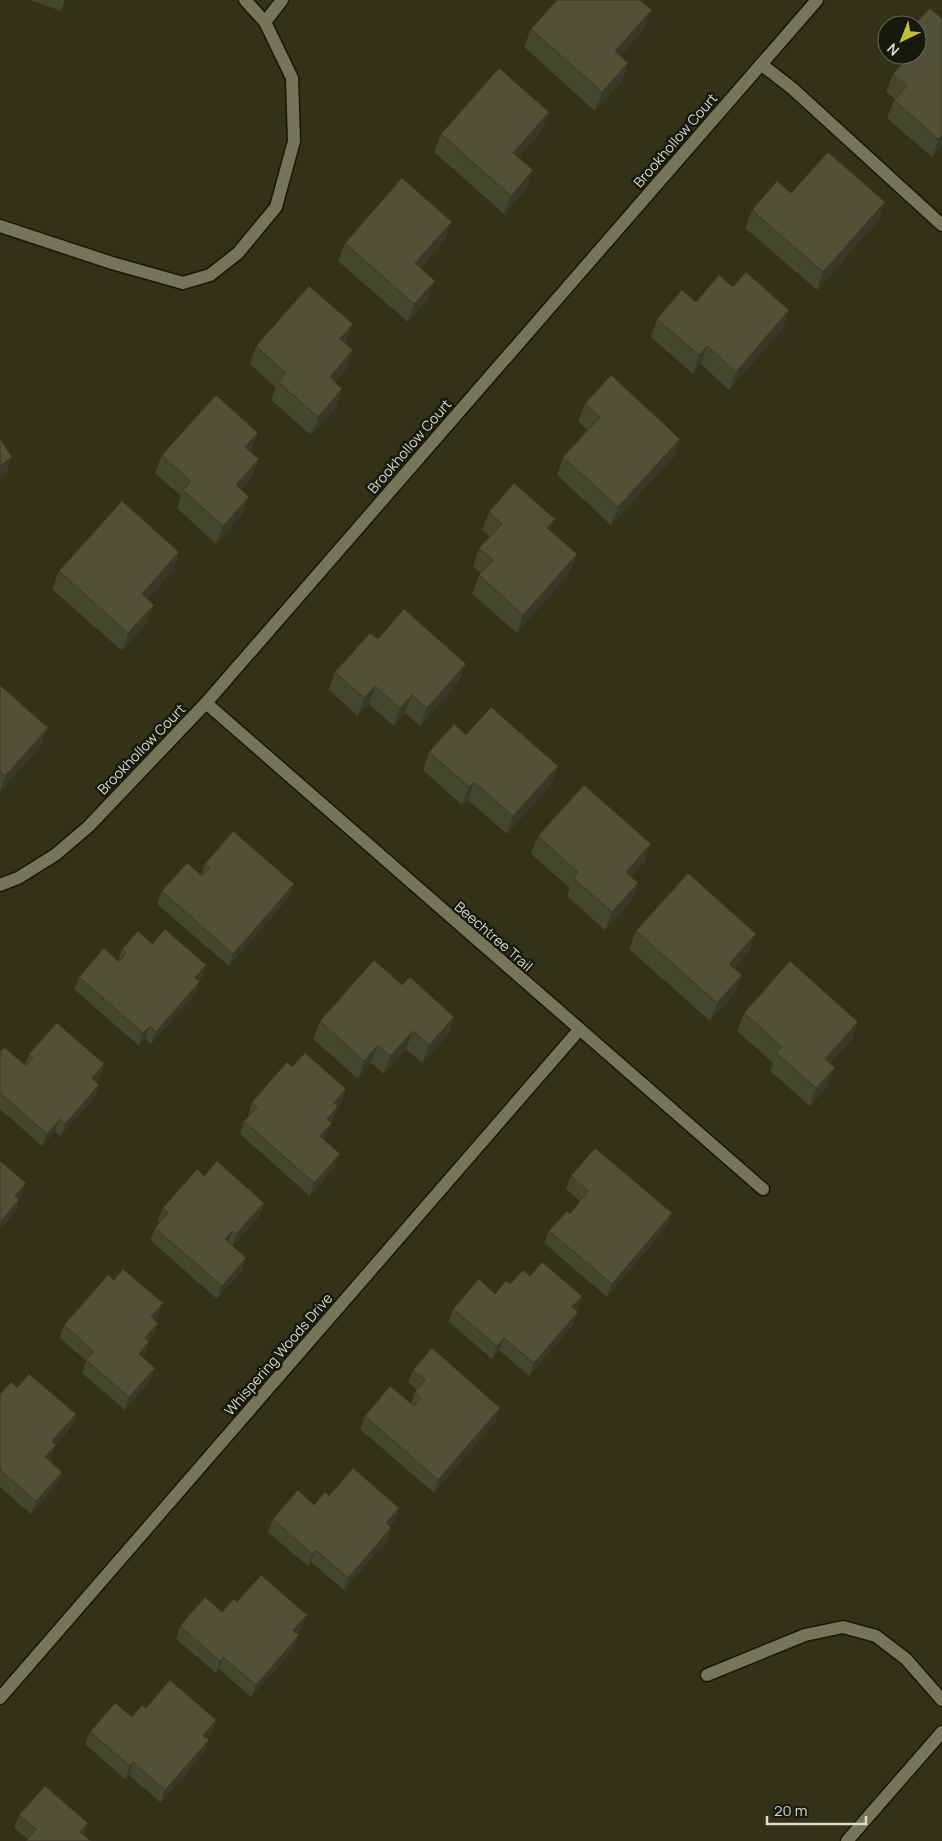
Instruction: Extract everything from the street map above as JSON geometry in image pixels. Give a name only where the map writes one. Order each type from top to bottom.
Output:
[{"type":"street","points":[[0,226],[112,263],[183,283],[210,275],[238,253],[276,208],[294,141],[292,78],[265,22],[246,0]]},
{"type":"street","points":[[265,22],[282,0]]},
{"type":"street","name":"Brookhollow Court","points":[[0,886],[18,878],[55,855],[88,827],[206,703],[817,0]]},
{"type":"street","points":[[761,64],[792,89],[942,225]]},
{"type":"street","name":"Beechtree Trail","points":[[206,703],[763,1189]]},
{"type":"street","name":"Whispering Woods Drive","points":[[0,1698],[580,1030]]},
{"type":"street","points":[[707,1675],[805,1635],[843,1627],[876,1636],[906,1659],[942,1700]]},
{"type":"street","points":[[847,1841],[942,1732]]},
{"type":"building","points":[[557,0],[640,0],[652,10],[615,51],[628,63],[602,92],[531,29]]},
{"type":"building","points":[[930,8],[942,19],[942,135],[938,139],[894,100],[907,86],[893,74],[901,65],[927,65],[927,15],[923,15]]},
{"type":"building","points":[[499,68],[549,112],[513,153],[533,170],[511,196],[441,134]]},
{"type":"building","points":[[828,152],[885,202],[823,272],[752,210],[777,181],[791,193]]},
{"type":"building","points":[[402,178],[452,222],[415,263],[435,281],[414,304],[345,243]]},
{"type":"building","points":[[746,272],[789,310],[736,372],[707,346],[699,355],[657,319],[682,290],[696,302],[719,275],[733,287]]},
{"type":"building","points":[[309,286],[353,324],[340,339],[353,350],[330,377],[342,389],[318,417],[278,382],[286,373],[256,346]]},
{"type":"building","points":[[611,375],[680,439],[618,507],[563,457],[600,417],[585,404]]},
{"type":"building","points":[[216,395],[258,433],[245,447],[259,459],[236,485],[249,497],[223,526],[183,490],[191,482],[162,455]]},
{"type":"building","points":[[0,439],[12,457],[0,466]]},
{"type":"building","points":[[514,483],[555,519],[547,528],[577,554],[523,615],[479,575],[493,560],[479,548],[502,524],[489,512]]},
{"type":"building","points":[[122,501],[179,552],[142,594],[154,605],[128,633],[59,571]]},
{"type":"building","points":[[404,609],[466,664],[427,708],[412,695],[400,708],[375,686],[364,698],[335,672],[370,633],[378,639]]},
{"type":"building","points":[[0,685],[48,728],[5,776],[0,771]]},
{"type":"building","points":[[491,707],[558,766],[513,816],[474,782],[469,787],[429,752],[454,724],[466,735]]},
{"type":"building","points":[[584,785],[651,844],[626,872],[638,883],[612,912],[573,878],[578,872],[538,836]]},
{"type":"building","points":[[233,831],[294,884],[233,954],[162,891],[187,863],[202,876],[210,868],[205,864]]},
{"type":"building","points":[[688,873],[756,934],[729,964],[742,975],[717,1003],[636,931]]},
{"type":"building","points":[[165,929],[206,965],[195,978],[200,981],[156,1032],[150,1026],[143,1033],[79,977],[104,948],[119,962],[126,953],[122,949],[138,931],[152,944]]},
{"type":"building","points":[[374,960],[402,985],[410,977],[454,1017],[429,1045],[413,1031],[390,1056],[378,1045],[364,1061],[320,1021]]},
{"type":"building","points":[[790,961],[858,1022],[825,1059],[835,1068],[816,1088],[776,1053],[782,1047],[744,1013]]},
{"type":"building","points":[[57,1023],[104,1064],[92,1078],[99,1085],[65,1124],[60,1119],[47,1134],[0,1093],[0,1052],[4,1047],[26,1066],[33,1058],[29,1054]]},
{"type":"building","points":[[305,1053],[346,1089],[334,1103],[338,1106],[327,1119],[332,1123],[320,1136],[340,1154],[314,1183],[244,1121],[257,1107],[252,1102],[287,1062],[292,1067]]},
{"type":"building","points":[[595,1148],[672,1213],[612,1284],[549,1231],[567,1211],[570,1214],[588,1191],[571,1176]]},
{"type":"building","points":[[0,1161],[26,1183],[15,1196],[19,1200],[0,1222]]},
{"type":"building","points":[[217,1161],[264,1203],[236,1234],[232,1231],[225,1239],[246,1258],[222,1286],[155,1228],[168,1213],[163,1208],[197,1169],[204,1176]]},
{"type":"building","points":[[542,1262],[582,1296],[572,1307],[578,1312],[534,1363],[504,1338],[497,1346],[453,1309],[479,1279],[495,1294],[506,1281],[510,1284],[523,1270],[530,1276]]},
{"type":"building","points":[[123,1269],[163,1303],[151,1317],[158,1323],[145,1338],[149,1341],[139,1354],[155,1368],[129,1397],[86,1360],[94,1352],[64,1325],[108,1275],[114,1280]]},
{"type":"building","points":[[432,1348],[500,1408],[438,1480],[365,1416],[390,1386],[414,1406],[421,1398],[415,1392],[425,1380],[413,1370]]},
{"type":"building","points":[[29,1374],[76,1414],[52,1441],[56,1445],[45,1457],[62,1472],[36,1501],[0,1470],[0,1394],[11,1382],[17,1388]]},
{"type":"building","points":[[353,1468],[399,1508],[386,1523],[391,1528],[348,1578],[316,1550],[312,1554],[273,1519],[298,1490],[314,1505],[325,1492],[329,1496]]},
{"type":"building","points":[[261,1575],[307,1615],[293,1630],[299,1635],[256,1685],[223,1657],[220,1661],[180,1626],[205,1597],[222,1612],[233,1599],[237,1602]]},
{"type":"building","points":[[170,1680],[216,1720],[203,1736],[209,1740],[165,1790],[133,1762],[130,1766],[90,1732],[115,1703],[132,1717],[142,1705],[146,1708]]},
{"type":"building","points":[[45,1786],[88,1823],[80,1832],[91,1841],[26,1841],[36,1829],[19,1815]]}]
